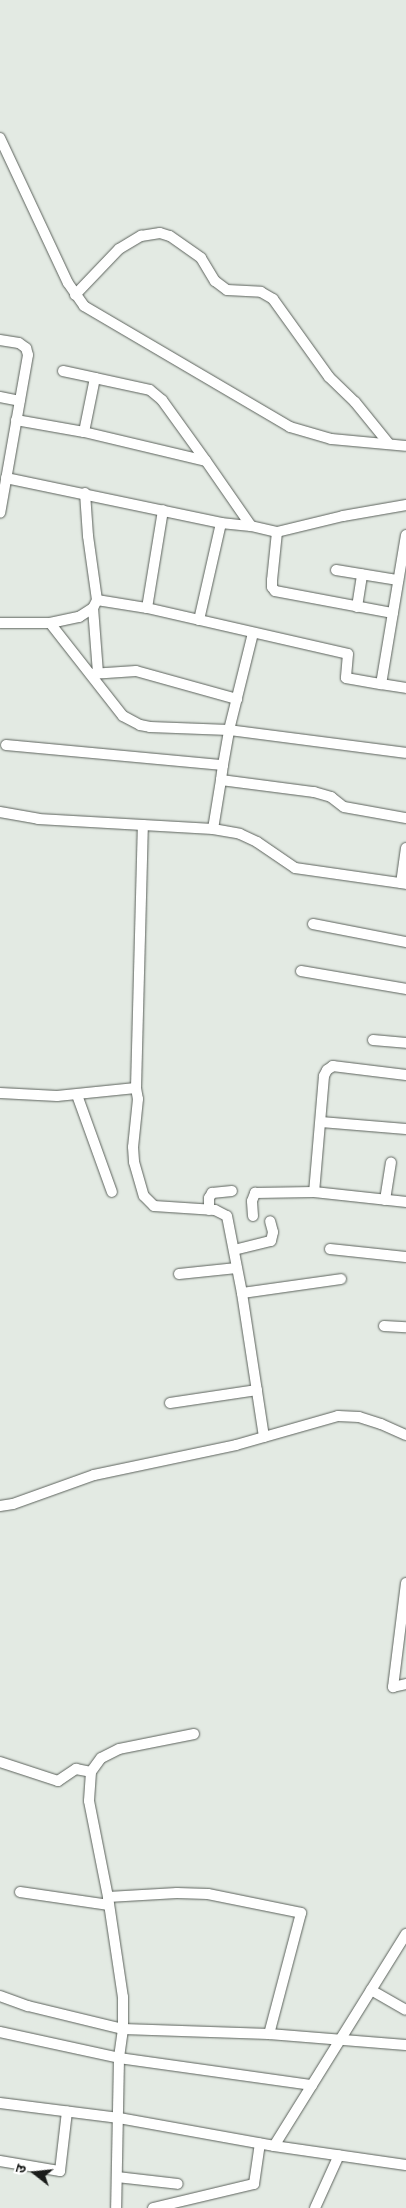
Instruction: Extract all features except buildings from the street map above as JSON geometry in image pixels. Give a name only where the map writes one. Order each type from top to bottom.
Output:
[{"type":"street","points":[[0,138],[75,295],[84,306],[290,427],[331,439],[406,446]]},
{"type":"street","points":[[75,295],[119,249],[142,236],[160,233],[170,236],[201,258],[215,281],[228,290],[261,292],[273,299],[329,377],[354,402],[389,444]]},
{"type":"street","points":[[0,340],[19,343],[26,348],[28,355],[16,420],[4,462],[6,478],[0,513]]},
{"type":"street","points":[[63,371],[156,394],[251,526]]},
{"type":"street","points":[[84,432],[95,378]]},
{"type":"street","points":[[0,398],[20,401]]},
{"type":"street","points":[[16,420],[84,432],[206,461]]},
{"type":"street","points":[[6,478],[85,493],[221,523],[251,526],[277,532],[343,516],[406,505]]},
{"type":"street","points":[[85,493],[95,604],[95,673]]},
{"type":"street","points":[[148,608],[162,510]]},
{"type":"street","points":[[199,620],[221,523]]},
{"type":"street","points":[[277,532],[272,580],[272,587],[275,591],[393,613]]},
{"type":"street","points":[[381,684],[406,535]]},
{"type":"street","points":[[336,570],[398,580]]},
{"type":"street","points":[[357,607],[362,574]]},
{"type":"street","points":[[0,623],[50,623],[79,617],[95,604],[148,608],[348,654],[346,678],[406,688]]},
{"type":"street","points":[[50,623],[95,673],[123,716],[140,725],[229,730],[406,753]]},
{"type":"street","points":[[213,829],[229,730],[253,633]]},
{"type":"street","points":[[95,673],[136,671],[237,699]]},
{"type":"street","points":[[6,745],[223,765]]},
{"type":"street","points":[[221,780],[314,792],[331,797],[344,807],[406,818]]},
{"type":"street","points":[[0,812],[38,819],[213,829],[240,834],[257,842],[295,868],[404,883],[406,848]]},
{"type":"street","points":[[143,825],[136,1088],[138,1099],[134,1162],[144,1196],[154,1206],[209,1210],[221,1212],[227,1216],[242,1293],[264,1437]]},
{"type":"street","points":[[313,924],[406,942]]},
{"type":"street","points":[[302,972],[406,989]]},
{"type":"street","points":[[373,1040],[406,1043]]},
{"type":"street","points":[[314,1192],[324,1076],[327,1070],[333,1066],[406,1075]]},
{"type":"street","points":[[0,1093],[77,1095],[136,1088]]},
{"type":"street","points":[[77,1095],[112,1192]]},
{"type":"street","points":[[321,1122],[406,1130]]},
{"type":"street","points":[[385,1200],[391,1162]]},
{"type":"street","points":[[209,1210],[209,1198],[212,1193],[232,1190]]},
{"type":"street","points":[[253,1216],[252,1201],[255,1193],[314,1192],[406,1202]]},
{"type":"street","points":[[234,1250],[271,1240],[273,1232],[270,1221]]},
{"type":"street","points":[[330,1249],[406,1257]]},
{"type":"street","points":[[179,1274],[237,1268]]},
{"type":"street","points":[[242,1293],[341,1279]]},
{"type":"street","points":[[384,1326],[406,1327]]},
{"type":"street","points":[[170,1403],[257,1390]]},
{"type":"street","points":[[0,1506],[13,1504],[94,1475],[264,1437],[338,1416],[358,1417],[406,1435]]},
{"type":"street","points":[[406,1583],[393,1686],[406,1684]]},
{"type":"street","points":[[116,2208],[119,2058],[123,2029],[123,1997],[109,1901],[89,1801],[91,1772],[101,1758],[120,1748],[194,1734]]},
{"type":"street","points":[[0,1762],[58,1781],[76,1769],[91,1772]]},
{"type":"street","points":[[20,1892],[109,1901],[177,1893],[208,1894],[301,1913],[269,2034]]},
{"type":"street","points":[[274,2146],[405,1938]]},
{"type":"street","points":[[371,1990],[406,2010]]},
{"type":"street","points":[[0,1996],[28,2006],[123,2029],[269,2034],[406,2045]]},
{"type":"street","points":[[0,2032],[119,2058],[312,2085]]},
{"type":"street","points":[[0,2102],[119,2118],[274,2146],[406,2164]]},
{"type":"street","points":[[0,2161],[60,2171],[67,2111]]},
{"type":"street","points":[[153,2208],[254,2184],[260,2143]]},
{"type":"street","points":[[316,2208],[339,2155]]},
{"type":"street","points":[[117,2176],[178,2184]]}]
